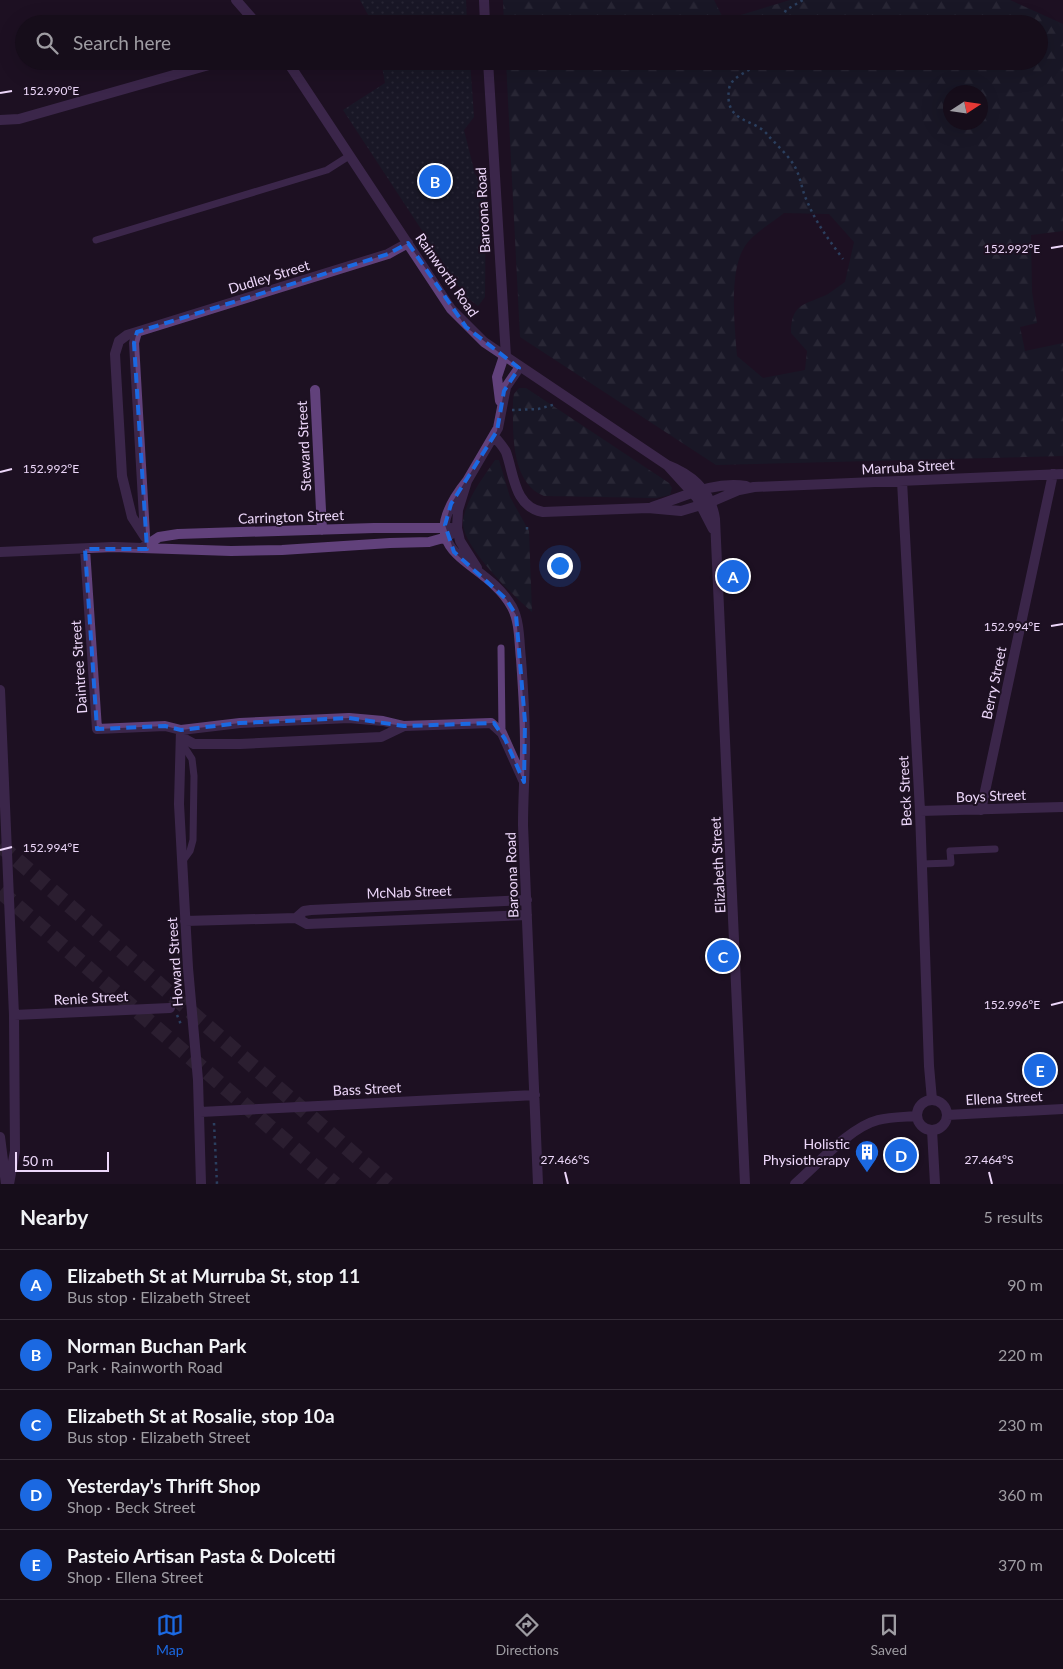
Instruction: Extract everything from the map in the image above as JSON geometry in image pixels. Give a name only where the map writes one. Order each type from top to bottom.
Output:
[{"type":"street","points":[[236,0],[249,15]]},
{"type":"street","points":[[484,0],[485,15]]},
{"type":"street","points":[[3,122],[191,70]]},
{"type":"street","name":"Rainworth Road","points":[[293,70],[454,313],[473,333],[519,368],[667,465],[686,474],[703,489]]},
{"type":"street","name":"Baroona Road","points":[[489,70],[505,357],[497,380],[501,410]]},
{"type":"street","name":"Dudley Street","points":[[146,545],[129,509],[119,456],[116,350],[122,337],[388,254],[408,243]]},
{"type":"street","points":[[137,332],[134,344],[146,545]]},
{"type":"street","name":"Baroona Road","points":[[519,368],[506,387],[499,425],[494,436],[451,504],[446,532],[456,554],[484,577],[509,602],[517,621],[525,722],[526,900],[538,1184]]},
{"type":"street","name":"Steward Street","points":[[316,390],[322,530]]},
{"type":"street","name":"Marruba Street","points":[[494,436],[506,452],[517,491],[533,509],[553,512],[648,508],[677,511],[706,504],[733,492],[754,487],[1058,474]]},
{"type":"street","name":"Rainworth Road","points":[[667,465],[692,492]]},
{"type":"street","name":"Berry Street","points":[[981,810],[1058,474]]},
{"type":"street","name":"Baroona Road","points":[[467,481],[457,513],[458,530],[463,547],[484,577]]},
{"type":"street","name":"Beck Street","points":[[902,481],[920,812],[929,1066],[932,1100]]},
{"type":"street","name":"Marruba Street","points":[[648,508],[692,492],[729,483],[754,487]]},
{"type":"street","name":"Elizabeth Street","points":[[703,489],[706,504]]},
{"type":"street","name":"Elizabeth Street","points":[[692,492],[706,504],[715,519],[745,1184]]},
{"type":"street","name":"Carrington Street","points":[[146,545],[168,535],[374,528],[446,532]]},
{"type":"street","points":[[446,532],[458,530]]},
{"type":"street","name":"Carrington Street","points":[[0,552],[146,545],[282,550],[390,542],[427,543],[446,532]]},
{"type":"street","name":"Daintree Street","points":[[85,549],[97,729],[165,726],[181,736]]},
{"type":"street","points":[[0,690],[14,1015],[14,1151],[8,1184]]},
{"type":"street","points":[[181,736],[240,723],[344,718],[383,721],[404,726],[488,723],[495,725],[502,733],[524,782]]},
{"type":"street","points":[[181,736],[194,744],[240,744],[381,736],[404,726]]},
{"type":"street","name":"Howard Street","points":[[181,736],[179,790],[182,862],[188,968],[200,1112],[201,1184]]},
{"type":"street","name":"Boys Street","points":[[920,812],[1063,807]]},
{"type":"street","name":"McNab Street","points":[[296,918],[304,911],[311,910],[526,900]]},
{"type":"street","name":"McNab Street","points":[[185,921],[296,918],[307,924],[527,914]]},
{"type":"street","name":"Renie Street","points":[[14,1015],[167,1008]]},
{"type":"street","name":"Bass Street","points":[[200,1112],[535,1095]]},
{"type":"street","points":[[917,1116],[923,1103],[932,1100]]},
{"type":"street","name":"Ellena Street","points":[[932,1100],[944,1106],[947,1115],[940,1127],[932,1130]]},
{"type":"street","name":"Ellena Street","points":[[947,1115],[1063,1110]]},
{"type":"street","points":[[917,1116],[924,1127],[932,1130],[935,1184]]},
{"type":"street","points":[[795,1184],[848,1138],[868,1124],[878,1120],[917,1116]]},
{"type":"street","points":[[0,1137],[8,1184]]},
{"type":"lane","points":[[96,240],[327,170],[349,156]]},
{"type":"lane","points":[[501,648],[502,733]]},
{"type":"lane","points":[[181,736],[192,759],[194,776],[193,840],[190,851],[182,862]]},
{"type":"lane","points":[[922,864],[951,863],[950,851],[995,848]]},
{"type":"path","points":[[784,15],[786,10],[804,0]]},
{"type":"path","points":[[750,70],[734,79],[729,87],[729,100],[733,110],[741,120],[762,128],[796,167],[805,199],[816,221],[843,259]]},
{"type":"path","points":[[501,410],[538,409],[569,401]]},
{"type":"path","points":[[167,1008],[175,992],[176,968],[188,968]]},
{"type":"path","points":[[213,1111],[217,1184]]},
{"type":"highlighted area","points":[[408,243],[466,327],[519,368],[504,391],[497,431],[451,504],[445,525],[454,552],[506,599],[516,615],[525,722],[524,782],[505,739],[494,723],[404,726],[349,718],[240,723],[181,730],[165,726],[97,729],[85,549],[147,549],[134,343],[137,332],[388,254]]},
{"type":"green space","points":[[360,0],[466,0],[467,15],[368,15]]},
{"type":"green space","points":[[503,0],[714,0],[722,15],[504,15]]},
{"type":"green space","points":[[790,0],[1010,0],[1043,15],[740,15]]},
{"type":"green space","points":[[1048,17],[1063,24],[1063,231],[1031,235],[1032,292],[1037,323],[1020,327],[1025,351],[1063,343],[1063,456],[716,465],[520,337],[506,70],[1048,70]],"holes":[[[784,213],[829,214],[854,242],[845,282],[828,294],[801,306],[794,315],[791,333],[807,351],[805,370],[763,378],[737,356],[734,314],[735,281],[741,253],[748,242],[760,230]]]},
{"type":"green space","points":[[383,70],[471,70],[474,117],[464,130],[475,174],[486,187],[485,297],[478,306],[465,296],[343,110],[385,83]]},
{"type":"green space","points":[[519,388],[526,388],[669,483],[672,488],[670,495],[656,498],[544,496],[533,489],[525,480],[519,468],[514,441],[513,400],[514,394]]},
{"type":"green space","points":[[495,460],[499,460],[510,497],[529,531],[532,612],[513,595],[479,557],[470,544],[465,531],[463,521],[468,505]]},
{"type":"tunnel","points":[[0,845],[388,1184]]},
{"type":"tunnel","points":[[0,891],[335,1184]]},
{"type":"place","name":"Norman Buchan Park","points":[[435,181]]},
{"type":"place","name":"Elizabeth St at Murruba St, stop 11","points":[[733,576]]},
{"type":"place","name":"Elizabeth St at Rosalie, stop 10a","points":[[723,956]]},
{"type":"place","name":"Pasteio Artisan Pasta & Dolcetti","points":[[1040,1070]]},
{"type":"place","name":"Yesterday's Thrift Shop","points":[[901,1155]]},
{"type":"place","name":"Holistic Physiotherapy","points":[[867,1173]]}]
